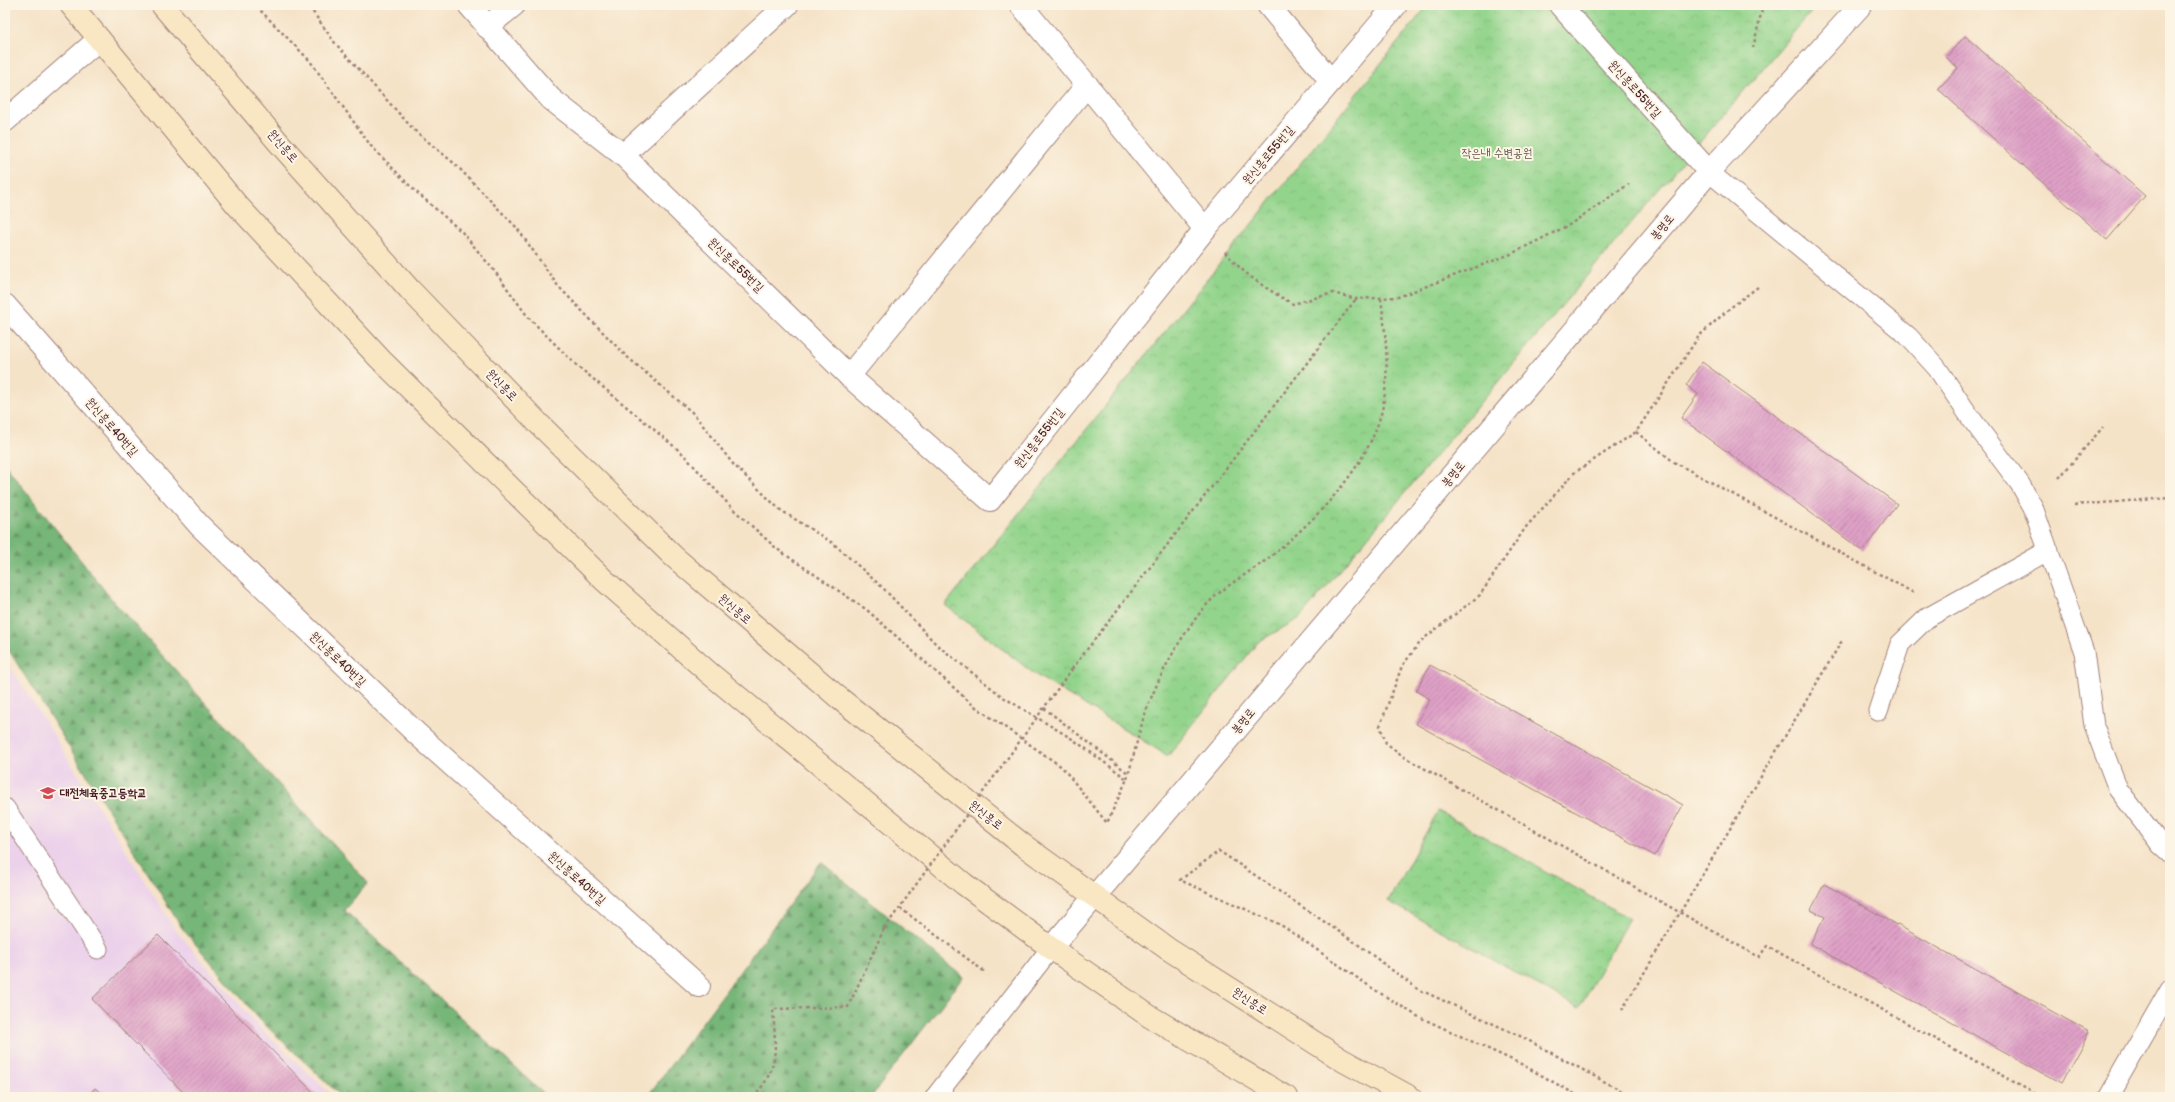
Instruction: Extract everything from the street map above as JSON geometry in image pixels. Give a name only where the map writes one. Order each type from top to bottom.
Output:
[{"type":"street","points":[[71,5],[237,205],[380,359],[604,580],[708,672],[964,884],[1051,948],[1149,1016],[1286,1097]]},
{"type":"street","name":"원신흥로","points":[[162,5],[280,144],[410,290],[538,423],[673,556],[839,698],[1023,845],[1168,949],[1335,1055],[1410,1097]]},
{"type":"street","name":"원신흥로55번길","points":[[469,5],[551,99],[624,155],[849,376],[990,500],[1205,229],[1330,80],[1396,5]]},
{"type":"street","points":[[487,27],[514,5]]},
{"type":"street","points":[[624,155],[787,5]]},
{"type":"street","points":[[1020,5],[1205,229]]},
{"type":"street","points":[[1268,5],[1330,80]]},
{"type":"street","name":"원신흥로55번길","points":[[1560,5],[1709,172]]},
{"type":"street","name":"봉명로","points":[[1051,948],[1709,172],[1861,5]]},
{"type":"street","points":[[5,121],[99,39]]},
{"type":"street","points":[[849,376],[1087,85]]},
{"type":"street","name":"원신흥로40번길","points":[[5,305],[200,526],[416,733],[699,986]]},
{"type":"lane","points":[[1709,172],[1908,336],[1937,368],[1970,417],[2020,484],[2033,507],[2084,652],[2094,726],[2118,789],[2161,845],[2170,853]]},
{"type":"lane","points":[[1878,712],[1900,644],[1927,618],[2049,550]]},
{"type":"lane","points":[[5,808],[98,949]]},
{"type":"lane","points":[[935,1097],[1051,948]]},
{"type":"lane","points":[[2108,1097],[2170,989]]},
{"type":"path","points":[[259,5],[260,10],[310,61],[371,146],[413,189],[462,232],[496,273],[528,317],[574,364],[682,453],[732,508],[777,549],[867,610],[973,705],[1062,767],[1107,823],[1127,779],[1143,720],[1159,679],[1204,608],[1231,583],[1279,549],[1332,498],[1357,467],[1372,437],[1382,411],[1386,337],[1380,299]]},
{"type":"path","points":[[308,5],[335,43],[414,130],[455,164],[517,228],[558,286],[625,355],[694,414],[733,464],[779,509],[834,544],[883,588],[938,645],[1003,697],[1074,740],[1127,779]]},
{"type":"path","points":[[1752,48],[1763,5]]},
{"type":"path","points":[[1205,229],[1234,263],[1271,291],[1293,304],[1333,293],[1356,299],[1380,299],[1398,296],[1511,254],[1569,225],[1629,184]]},
{"type":"path","points":[[1758,287],[1730,308],[1699,336],[1636,432],[1574,473],[1526,527],[1480,595],[1422,640],[1402,666],[1380,726],[1386,743],[1404,757],[1759,957],[1767,946],[2041,1097]]},
{"type":"path","points":[[753,1097],[772,1072],[775,1050],[773,1009],[848,1007],[884,930],[1072,669],[1356,299]]},
{"type":"path","points":[[2060,478],[2103,427]]},
{"type":"path","points":[[1636,432],[1674,462],[1918,595]]},
{"type":"path","points":[[2074,505],[2170,498]]},
{"type":"path","points":[[1622,1010],[1843,639]]},
{"type":"path","points":[[1044,708],[1128,774]]},
{"type":"path","points":[[1580,1097],[1521,1064],[1417,1016],[1372,988],[1281,925],[1180,880],[1219,851],[1356,943],[1416,988],[1524,1038],[1633,1097]]},
{"type":"path","points":[[900,908],[985,972]]},
{"type":"shaded area","name":"대전체육중고등학교","points":[[5,658],[175,929],[258,1026],[334,1097],[5,1097]]},
{"type":"green space","name":"작은내 수변공원","points":[[1428,5],[1817,5],[1653,197],[1300,618],[1258,642],[1168,756],[1036,675],[945,605]]},
{"type":"green space","points":[[5,465],[113,601],[368,883],[344,910],[547,1097],[342,1097],[260,1020],[182,928],[5,644]]},
{"type":"green space","points":[[1438,811],[1629,918],[1579,1008],[1388,901]]},
{"type":"green space","points":[[821,862],[963,977],[871,1097],[647,1097]]},
{"type":"building","points":[[1965,36],[2145,196],[2107,240],[1938,89],[1958,68],[1946,57]]},
{"type":"building","points":[[1702,362],[1897,504],[1863,551],[1681,418],[1698,394],[1686,385]]},
{"type":"building","points":[[1430,665],[1683,805],[1655,856],[1416,724],[1430,699],[1416,691]]},
{"type":"building","points":[[1824,884],[2089,1032],[2061,1083],[1810,944],[1825,917],[1811,910]]},
{"type":"building","points":[[158,935],[318,1097],[188,1097],[92,999]]},
{"type":"building","points":[[95,1088],[106,1097],[87,1097]]},
{"type":"place","name":"대전체육중고등학교","points":[[48,793]]}]
